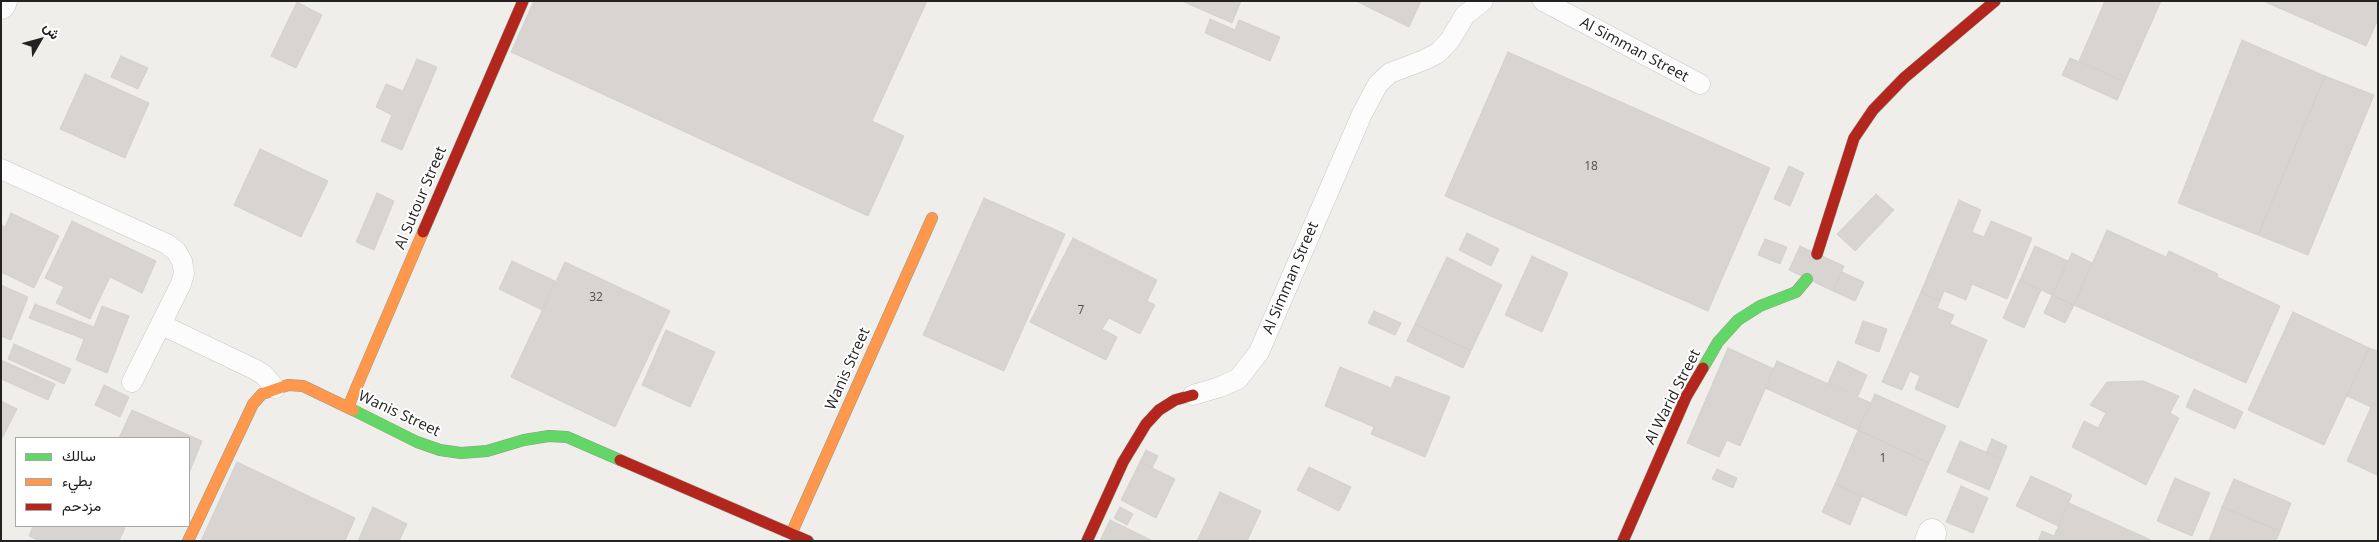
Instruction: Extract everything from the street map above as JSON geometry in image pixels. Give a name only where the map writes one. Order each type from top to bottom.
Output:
[{"type":"street","points":[[1,5],[3,1]]},
{"type":"street","name":"Al Sutour Street","points":[[348,407],[522,1]]},
{"type":"street","points":[[1817,254],[1854,138],[1873,110],[1904,78],[1995,1]]},
{"type":"street","name":"Wanis Street","points":[[792,532],[932,218]]},
{"type":"street","name":"Al Warid Street","points":[[1622,541],[1686,397],[1718,342],[1738,320],[1760,306],[1796,292],[1807,279]]},
{"type":"street","name":"Wanis Street","points":[[188,541],[253,404],[262,394],[288,385],[303,386],[417,442],[447,451],[461,453],[487,451],[506,447],[524,440],[549,436],[567,437],[792,532],[808,541]]},
{"type":"street","name":"Al Simman Street","points":[[1087,541],[1123,462],[1146,424],[1158,410],[1175,400],[1193,395]]},
{"type":"lane","name":"Al Simman Street","points":[[1193,395],[1220,387],[1238,378],[1259,352],[1362,114],[1378,84],[1390,73],[1438,53],[1450,40],[1465,15],[1483,1]]},
{"type":"lane","name":"Al Simman Street","points":[[1543,1],[1700,84]]},
{"type":"lane","points":[[1,169],[167,244],[176,251],[182,261],[184,273],[181,284],[132,382]]},
{"type":"lane","points":[[162,325],[256,370],[264,375],[275,388]]},
{"type":"building","points":[[534,1],[927,1],[872,121],[904,136],[868,216],[511,52]]},
{"type":"building","points":[[1182,1],[1241,1],[1232,23]]},
{"type":"building","points":[[1356,1],[1421,1],[1409,27]]},
{"type":"building","points":[[2105,1],[2161,1],[2125,82],[2079,61]]},
{"type":"building","points":[[2263,1],[2378,1],[2378,19],[2366,46]]},
{"type":"building","points":[[297,2],[322,15],[296,68],[271,56]]},
{"type":"building","points":[[1210,19],[1235,30],[1239,20],[1280,37],[1270,61],[1205,33]]},
{"type":"building","points":[[2242,40],[2325,76],[2258,235],[2178,203]]},
{"type":"building","points":[[1508,52],[1770,168],[1708,311],[1445,196]]},
{"type":"building","points":[[121,56],[148,68],[138,89],[111,77]]},
{"type":"building","points":[[2070,58],[2125,82],[2117,100],[2062,75]]},
{"type":"building","points":[[417,59],[437,67],[402,150],[381,141],[392,115],[376,107],[386,84],[403,91]]},
{"type":"building","points":[[85,74],[149,103],[125,158],[60,129]]},
{"type":"building","points":[[2325,76],[2374,95],[2308,255],[2258,235]]},
{"type":"building","points":[[260,149],[328,181],[301,237],[234,205]]},
{"type":"building","points":[[1789,166],[1804,173],[1790,206],[1774,199]]},
{"type":"building","points":[[377,193],[394,201],[374,250],[356,242]]},
{"type":"building","points":[[1876,194],[1894,210],[1855,251],[1837,234]]},
{"type":"building","points":[[984,198],[1065,234],[1004,371],[923,335]]},
{"type":"building","points":[[1959,200],[1981,210],[1972,232],[1984,237],[1991,221],[2032,238],[2007,299],[1972,284],[1966,300],[1944,291],[1940,301],[1921,292]]},
{"type":"building","points":[[11,213],[59,236],[34,288],[1,272],[1,225],[5,227]]},
{"type":"building","points":[[72,221],[156,261],[142,293],[110,277],[90,319],[56,303],[64,287],[45,278]]},
{"type":"building","points":[[2107,230],[2166,257],[2169,251],[2218,274],[2217,277],[2280,306],[2246,383],[2074,305]]},
{"type":"building","points":[[1467,233],[1499,249],[1491,266],[1459,250]]},
{"type":"building","points":[[1073,238],[1157,280],[1147,301],[1155,305],[1140,334],[1109,318],[1102,329],[1117,337],[1106,360],[1030,322]]},
{"type":"building","points":[[1765,239],[1787,247],[1780,264],[1758,255]]},
{"type":"building","points":[[1800,246],[1844,266],[1833,291],[1789,270]]},
{"type":"building","points":[[2035,246],[2068,261],[2052,295],[2020,280]]},
{"type":"building","points":[[2072,253],[2092,263],[2074,305],[2052,295]]},
{"type":"building","points":[[1532,256],[1568,273],[1542,332],[1505,315]]},
{"type":"building","points":[[1447,257],[1502,285],[1471,351],[1415,324]]},
{"type":"building","points":[[512,261],[555,281],[542,310],[499,289]]},
{"type":"building","points":[[565,262],[670,311],[615,427],[511,377]]},
{"type":"building","points":[[1842,272],[1864,282],[1855,301],[1833,291]]},
{"type":"building","points":[[2020,280],[2041,290],[2024,328],[2003,318]]},
{"type":"building","points":[[1,285],[28,297],[11,340],[1,336]]},
{"type":"building","points":[[1921,292],[1940,301],[1937,308],[1954,315],[1950,324],[1987,340],[1958,408],[1915,389],[1920,376],[1910,371],[1902,390],[1882,382]]},
{"type":"building","points":[[2052,295],[2074,305],[2065,323],[2044,313]]},
{"type":"building","points":[[35,304],[94,327],[102,306],[129,316],[107,373],[76,360],[84,339],[29,318]]},
{"type":"building","points":[[1374,311],[1401,323],[1395,335],[1368,323]]},
{"type":"building","points":[[2293,312],[2369,348],[2324,445],[2248,410]]},
{"type":"building","points":[[1863,321],[1887,329],[1879,352],[1855,343]]},
{"type":"building","points":[[1415,324],[1471,351],[1463,368],[1407,341]]},
{"type":"building","points":[[666,330],[715,352],[690,407],[642,385]]},
{"type":"building","points":[[14,344],[71,369],[64,384],[8,359]]},
{"type":"building","points":[[1728,348],[1774,369],[1740,446],[1727,440],[1719,457],[1687,443]]},
{"type":"building","points":[[2369,348],[2378,351],[2377,475],[2347,461],[2371,407],[2347,396]]},
{"type":"building","points":[[1,360],[55,384],[48,400],[1,379]]},
{"type":"building","points":[[1777,361],[1871,403],[1858,430],[1765,388]]},
{"type":"building","points":[[1838,361],[1867,375],[1858,396],[1828,383]]},
{"type":"building","points":[[1340,367],[1391,388],[1396,376],[1450,397],[1425,457],[1371,434],[1374,427],[1325,406]]},
{"type":"building","points":[[2143,381],[2179,396],[2170,413],[2179,418],[2146,485],[2072,447],[2084,421],[2098,428],[2106,413],[2090,405],[2107,382]]},
{"type":"building","points":[[104,385],[129,397],[120,417],[95,405]]},
{"type":"building","points":[[2194,389],[2243,412],[2235,429],[2186,407]]},
{"type":"building","points":[[1875,394],[1946,426],[1929,463],[1858,430]]},
{"type":"building","points":[[1,401],[17,409],[1,440]]},
{"type":"building","points":[[132,410],[202,441],[190,471],[190,437],[119,437]]},
{"type":"building","points":[[1858,430],[1929,463],[1906,516],[1835,484]]},
{"type":"building","points":[[1992,439],[2007,446],[2002,459],[1986,453]]},
{"type":"building","points":[[1960,441],[2002,459],[1989,490],[1947,472]]},
{"type":"building","points":[[1146,450],[1158,456],[1152,468],[1140,462]]},
{"type":"building","points":[[237,462],[355,518],[345,541],[201,541]]},
{"type":"building","points":[[1140,462],[1175,479],[1156,518],[1121,500]]},
{"type":"building","points":[[1309,467],[1351,487],[1339,511],[1297,490]]},
{"type":"building","points":[[1717,469],[1737,478],[1733,488],[1712,479]]},
{"type":"building","points":[[2031,476],[2072,495],[2058,526],[2016,506]]},
{"type":"building","points":[[2175,478],[2210,493],[2192,536],[2157,521]]},
{"type":"building","points":[[2234,479],[2291,503],[2280,531],[2222,507]]},
{"type":"building","points":[[1835,484],[1862,496],[1850,525],[1822,512]]},
{"type":"building","points":[[1961,486],[1988,498],[1973,533],[1946,522]]},
{"type":"building","points":[[1220,492],[1261,511],[1247,541],[1197,541]]},
{"type":"building","points":[[2069,503],[2151,541],[2038,541],[2042,531],[2054,536]]},
{"type":"building","points":[[373,507],[407,524],[399,541],[358,541]]},
{"type":"building","points":[[1120,507],[1133,514],[1127,525],[1114,518]]},
{"type":"building","points":[[2222,507],[2280,531],[2276,541],[2209,541]]},
{"type":"building","points":[[1110,520],[1153,541],[1100,541]]},
{"type":"building","points":[[33,527],[125,528],[119,541],[39,541],[29,536]]},
{"type":"traffic: fast","points":[[1703,368],[1718,342],[1738,320],[1760,306],[1796,292],[1807,279]]},
{"type":"traffic: fast","points":[[353,410],[417,442],[440,450],[461,453],[487,451],[524,440],[549,436],[567,437],[620,460]]},
{"type":"traffic: slow","points":[[792,532],[932,218]]},
{"type":"traffic: slow","points":[[348,407],[423,232]]},
{"type":"traffic: slow","points":[[188,541],[253,404],[262,394],[288,385],[303,386],[353,410]]},
{"type":"traffic: jam","points":[[423,232],[523,1]]},
{"type":"traffic: jam","points":[[1817,254],[1854,138],[1873,110],[1904,78],[1995,1]]},
{"type":"traffic: jam","points":[[1623,541],[1686,397],[1703,368]]},
{"type":"traffic: jam","points":[[1087,541],[1123,462],[1146,424],[1159,410],[1175,400],[1193,395]]},
{"type":"traffic: jam","points":[[620,460],[808,541]]}]
